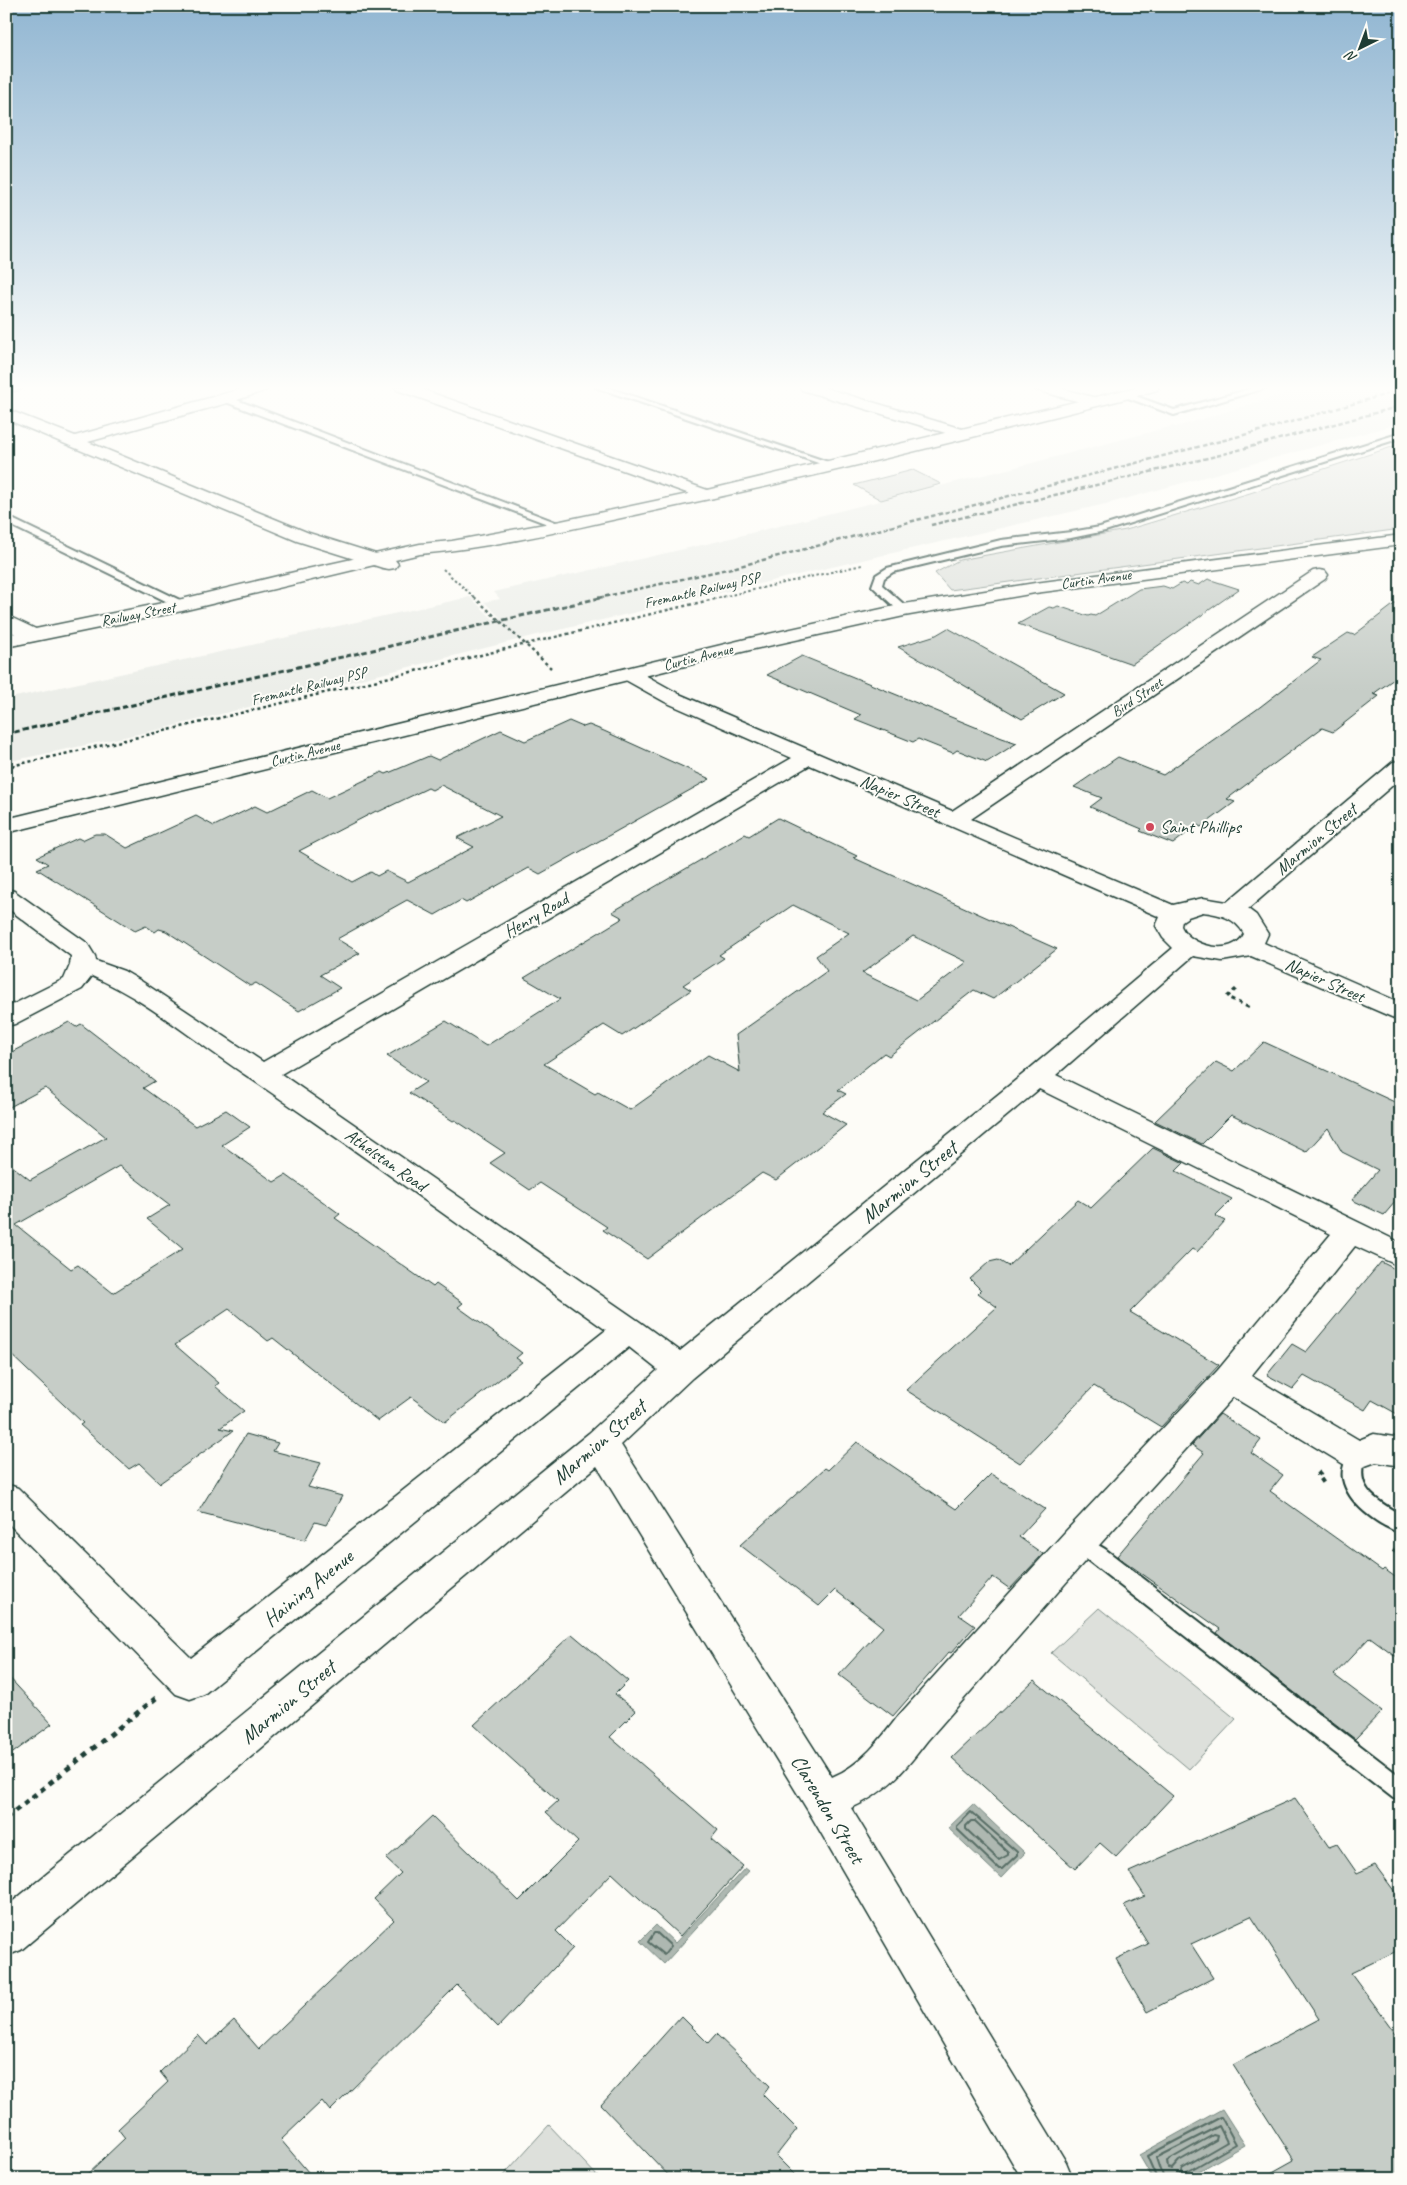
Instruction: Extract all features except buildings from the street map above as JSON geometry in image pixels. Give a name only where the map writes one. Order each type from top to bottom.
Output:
[{"type":"street","points":[[189,489],[372,564]]},
{"type":"street","points":[[690,489],[707,495]]},
{"type":"street","name":"Railway Street","points":[[6,641],[269,585],[315,580],[420,549],[452,546],[561,526],[732,489]]},
{"type":"street","name":"Curtin Avenue","points":[[6,826],[629,674],[904,610],[1036,588],[1401,540]]},
{"type":"street","name":"Railway Street","points":[[372,564],[427,555],[452,546]]},
{"type":"street","name":"Bird Street","points":[[955,819],[1319,575]]},
{"type":"street","points":[[6,621],[33,635]]},
{"type":"street","name":"Napier Street","points":[[629,674],[672,698],[1174,914]]},
{"type":"street","name":"Henry Road","points":[[262,1073],[809,757]]},
{"type":"street","name":"Marmion Street","points":[[1231,911],[1401,767]]},
{"type":"street","points":[[6,896],[78,948],[83,956],[78,975],[6,1018]]},
{"type":"street","points":[[1190,906],[1222,907],[1248,920],[1254,926],[1255,940],[1250,946],[1229,954],[1208,953],[1189,947],[1179,941],[1169,927],[1169,920],[1174,914],[1190,906]]},
{"type":"street","name":"Napier Street","points":[[1250,946],[1401,1013]]},
{"type":"street","name":"Marmion Street","points":[[6,1935],[601,1443],[680,1369],[1037,1077],[1189,947]]},
{"type":"street","name":"Athelstan Road","points":[[78,975],[104,970],[131,986],[262,1073],[628,1330],[680,1369]]},
{"type":"street","points":[[1037,1077],[1401,1256]]},
{"type":"street","points":[[824,1800],[857,1786],[889,1759],[913,1728],[1079,1542],[1230,1379],[1350,1231]]},
{"type":"street","name":"Haining Avenue","points":[[183,1675],[190,1682],[628,1330]]},
{"type":"street","points":[[1230,1379],[1357,1455],[1374,1448],[1401,1452]]},
{"type":"street","name":"Clarendon Street","points":[[601,1443],[824,1800],[1049,2179]]},
{"type":"street","points":[[6,1498],[183,1675]]},
{"type":"lane","points":[[463,489],[561,526]]},
{"type":"lane","points":[[904,610],[877,586],[879,577],[890,570],[1001,543],[1071,535],[1102,529],[1229,489]]},
{"type":"lane","points":[[6,519],[182,605]]},
{"type":"lane","points":[[1357,1455],[1350,1467],[1353,1486],[1370,1505],[1401,1525]]},
{"type":"lane","points":[[1079,1542],[1401,1791]]},
{"type":"path","points":[[427,555],[526,643],[556,674]]},
{"type":"path","name":"Fremantle Railway PSP","points":[[6,767],[175,730],[526,643],[862,565]]},
{"type":"path","points":[[1236,989],[1227,998],[1250,1008]]},
{"type":"path","points":[[6,1818],[183,1675]]},
{"type":"shaded area","points":[[861,489],[922,489],[881,500]]},
{"type":"shaded area","points":[[928,489],[1161,489],[1110,503],[537,635],[157,730],[6,762],[6,699],[470,597],[493,619],[500,617],[484,602],[500,599],[494,592],[715,542]]},
{"type":"shaded area","points":[[1262,489],[1401,489],[1401,529],[950,590],[935,573],[959,560],[1126,530]]},
{"type":"shaded area","points":[[1099,1608],[1236,1719],[1189,1769],[1051,1653]]},
{"type":"shaded area","points":[[549,2125],[600,2179],[500,2179]]},
{"type":"water","points":[[973,1804],[1025,1853],[1001,1878],[948,1828]]},
{"type":"water","points":[[745,1868],[749,1871],[664,1964],[640,1941],[656,1925],[675,1943]]},
{"type":"water","points":[[1222,2109],[1245,2145],[1185,2179],[1153,2179],[1139,2155]]},
{"type":"railway","points":[[598,598],[736,567],[1036,489]]},
{"type":"railway","points":[[931,525],[1080,489]]},
{"type":"railway","points":[[6,734],[604,597]]},
{"type":"place","name":"Saint Phillips","points":[[1150,827]]}]
